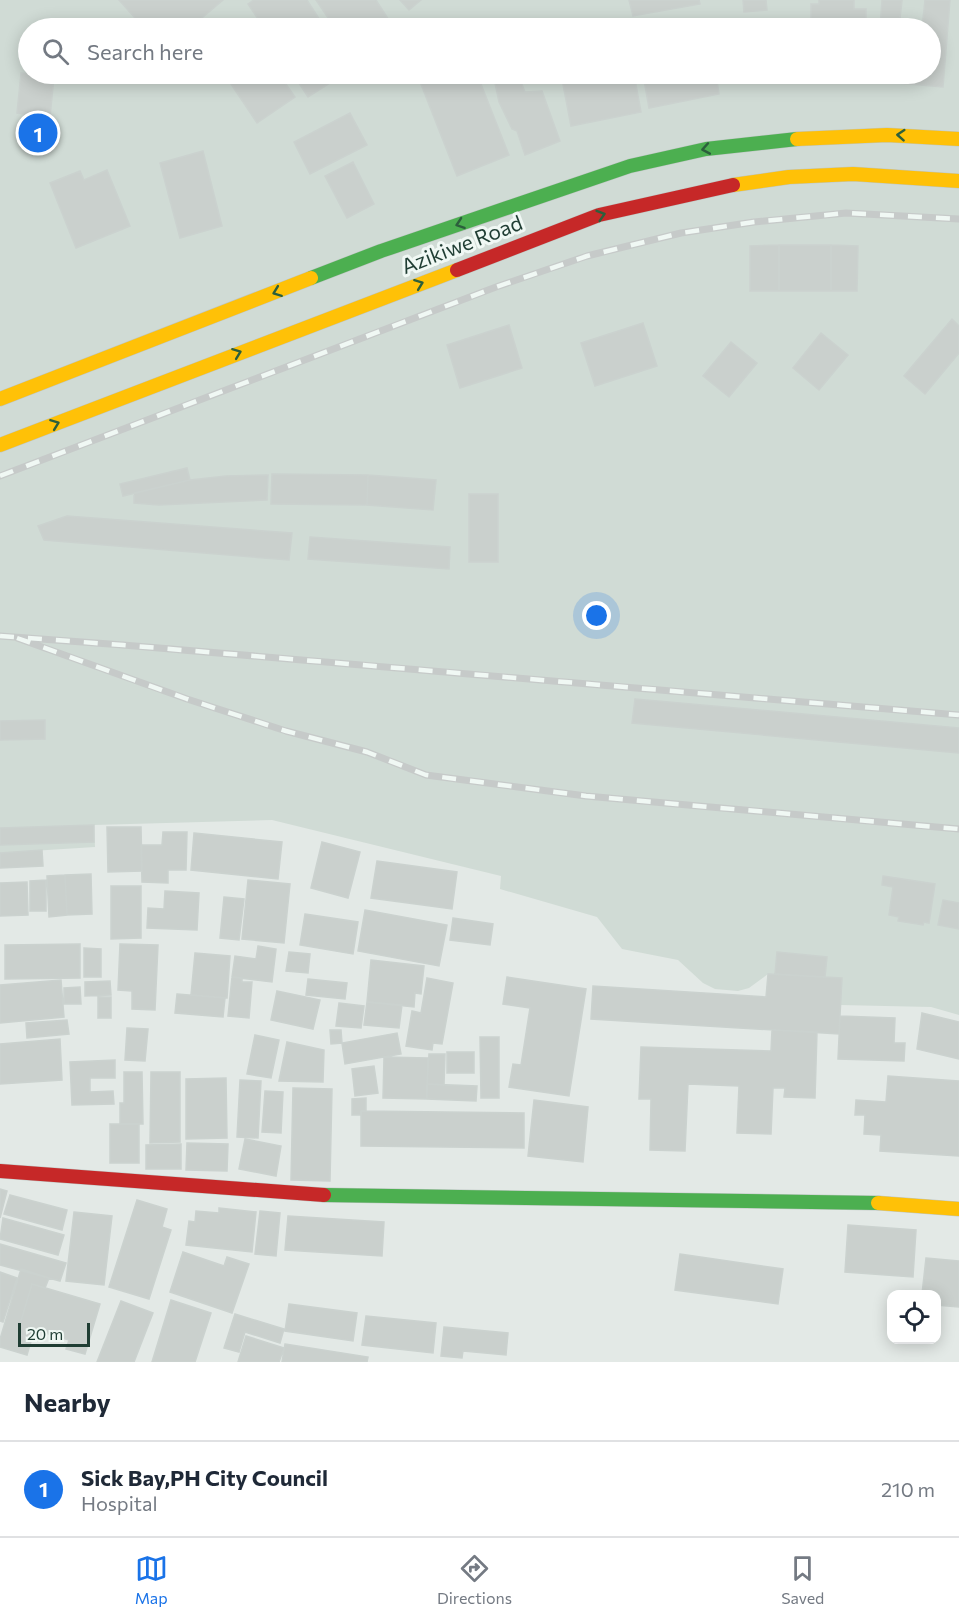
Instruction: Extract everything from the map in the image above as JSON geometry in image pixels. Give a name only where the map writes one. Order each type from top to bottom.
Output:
[{"type":"main road","name":"Azikiwe Road","points":[[0,399],[381,251],[630,166],[706,149],[812,137],[887,135],[959,139]]},
{"type":"main road","name":"Azikiwe Road","points":[[0,445],[599,214],[687,192],[774,179],[852,174],[959,182]]},
{"type":"main road","points":[[0,1171],[343,1196],[740,1200],[900,1204],[959,1209]]},
{"type":"shaded area","points":[[0,0],[959,0],[959,1015],[931,1007],[840,1005],[842,978],[768,974],[749,988],[738,991],[715,989],[703,983],[678,960],[622,949],[597,917],[500,889],[501,876],[272,820],[94,825],[95,847],[0,853]]},
{"type":"building","points":[[119,0],[223,0],[202,18],[135,18]]},
{"type":"building","points":[[254,0],[307,0],[319,18],[257,18],[248,4]]},
{"type":"building","points":[[316,0],[376,0],[388,18],[328,18]]},
{"type":"building","points":[[400,0],[421,0],[409,10]]},
{"type":"building","points":[[629,0],[699,0],[700,4],[633,16]]},
{"type":"building","points":[[743,0],[766,0],[767,10],[744,12]]},
{"type":"building","points":[[819,0],[854,0],[854,9],[866,9],[866,18],[811,18],[811,4],[819,4]]},
{"type":"building","points":[[882,0],[902,0],[900,18],[881,18]]},
{"type":"building","points":[[925,0],[950,0],[943,87],[909,84],[941,84],[941,18],[923,18]]},
{"type":"building","points":[[20,84],[53,84],[50,117],[17,113]]},
{"type":"building","points":[[231,84],[286,84],[295,97],[257,123]]},
{"type":"building","points":[[300,84],[328,84],[308,97]]},
{"type":"building","points":[[421,84],[481,84],[509,155],[457,176]]},
{"type":"building","points":[[495,84],[522,84],[525,92],[542,91],[560,141],[525,155],[517,131],[512,129],[499,102]]},
{"type":"building","points":[[563,84],[636,84],[641,112],[571,126]]},
{"type":"building","points":[[645,84],[718,84],[719,94],[649,108]]},
{"type":"building","points":[[350,113],[367,145],[310,174],[294,142]]},
{"type":"building","points":[[203,151],[222,226],[180,238],[160,163]]},
{"type":"building","points":[[353,162],[374,204],[347,218],[325,176]]},
{"type":"building","points":[[107,170],[130,226],[76,248],[50,183],[80,171],[84,180]]},
{"type":"building","points":[[779,245],[779,291],[750,291],[750,246]]},
{"type":"building","points":[[779,245],[831,245],[831,291],[779,291]]},
{"type":"building","points":[[831,245],[858,246],[857,291],[831,291]]},
{"type":"building","points":[[952,319],[959,326],[959,353],[925,394],[904,376]]},
{"type":"building","points":[[643,323],[657,366],[595,386],[581,343]]},
{"type":"building","points":[[509,325],[522,368],[460,388],[447,345]]},
{"type":"building","points":[[821,333],[848,355],[819,390],[793,368]]},
{"type":"building","points":[[731,342],[757,363],[729,397],[703,376]]},
{"type":"building","points":[[187,468],[190,480],[123,496],[120,484]]},
{"type":"building","points":[[272,474],[368,475],[367,505],[271,504]]},
{"type":"building","points":[[268,475],[267,500],[159,505],[134,503],[134,493],[190,480]]},
{"type":"building","points":[[368,475],[436,480],[433,510],[367,505]]},
{"type":"building","points":[[469,494],[498,494],[498,562],[469,562]]},
{"type":"building","points":[[67,516],[292,533],[289,560],[44,540],[38,526]]},
{"type":"building","points":[[310,537],[450,547],[449,569],[308,559]]},
{"type":"building","points":[[635,699],[959,728],[959,753],[632,723]]},
{"type":"building","points":[[45,720],[45,739],[0,740],[0,721]]},
{"type":"building","points":[[94,825],[94,842],[0,845],[0,828]]},
{"type":"building","points":[[107,827],[141,827],[142,871],[108,872]]},
{"type":"building","points":[[163,832],[187,832],[186,870],[168,870],[168,883],[142,882],[141,845],[162,845]]},
{"type":"building","points":[[194,833],[282,842],[278,879],[191,870]]},
{"type":"building","points":[[322,842],[360,852],[348,898],[311,888]]},
{"type":"building","points":[[42,850],[43,866],[0,868],[0,853]]},
{"type":"building","points":[[377,861],[457,872],[452,909],[371,898]]},
{"type":"building","points":[[91,874],[92,914],[67,915],[65,875]]},
{"type":"building","points":[[65,875],[67,915],[49,917],[47,876]]},
{"type":"building","points":[[883,876],[935,884],[929,923],[924,922],[923,925],[898,921],[899,917],[889,915],[893,887],[882,885]]},
{"type":"building","points":[[46,880],[46,911],[30,911],[30,881]]},
{"type":"building","points":[[248,880],[290,884],[284,943],[242,939]]},
{"type":"building","points":[[27,882],[28,915],[0,916],[0,883]]},
{"type":"building","points":[[111,886],[141,886],[141,938],[111,939]]},
{"type":"building","points":[[165,891],[199,893],[197,930],[147,928],[148,908],[164,909]]},
{"type":"building","points":[[224,897],[244,899],[239,940],[220,938]]},
{"type":"building","points":[[943,900],[959,903],[959,929],[938,925]]},
{"type":"building","points":[[365,910],[447,925],[439,966],[358,951]]},
{"type":"building","points":[[305,914],[358,922],[353,954],[300,945]]},
{"type":"building","points":[[453,918],[493,924],[490,945],[450,940]]},
{"type":"building","points":[[80,944],[80,978],[5,979],[5,945]]},
{"type":"building","points":[[120,944],[158,945],[155,1010],[132,1009],[132,991],[118,990]]},
{"type":"building","points":[[258,946],[276,949],[272,982],[232,977],[235,956],[256,959]]},
{"type":"building","points":[[84,948],[101,949],[101,977],[84,977]]},
{"type":"building","points":[[289,952],[310,954],[308,973],[286,971]]},
{"type":"building","points":[[777,952],[827,957],[825,977],[775,974]]},
{"type":"building","points":[[195,953],[230,956],[227,998],[191,995]]},
{"type":"building","points":[[371,960],[424,966],[421,994],[415,993],[414,1007],[367,1002]]},
{"type":"building","points":[[768,974],[842,978],[839,1034],[591,1019],[593,986],[766,997]]},
{"type":"building","points":[[232,977],[242,978],[242,982],[252,982],[249,1018],[228,1016]]},
{"type":"building","points":[[507,977],[586,989],[569,1096],[509,1087],[513,1064],[521,1065],[530,1008],[503,1004]]},
{"type":"building","points":[[427,978],[453,983],[442,1044],[433,1043],[432,1050],[406,1046],[412,1011],[421,1013]]},
{"type":"building","points":[[308,979],[347,983],[345,999],[306,995]]},
{"type":"building","points":[[61,980],[64,1017],[0,1023],[0,985]]},
{"type":"building","points":[[110,981],[111,995],[85,996],[85,982]]},
{"type":"building","points":[[80,987],[81,1004],[64,1004],[64,988]]},
{"type":"building","points":[[277,991],[320,1000],[313,1029],[271,1020]]},
{"type":"building","points":[[177,994],[225,998],[223,1017],[175,1013]]},
{"type":"building","points":[[98,997],[111,997],[111,1018],[98,1018]]},
{"type":"building","points":[[367,1002],[402,1005],[399,1028],[364,1025]]},
{"type":"building","points":[[339,1003],[364,1006],[361,1028],[336,1026]]},
{"type":"building","points":[[922,1013],[959,1022],[959,1059],[917,1049]]},
{"type":"building","points":[[840,1016],[895,1018],[894,1043],[905,1043],[904,1061],[838,1059]]},
{"type":"building","points":[[67,1020],[69,1034],[27,1038],[26,1023]]},
{"type":"building","points":[[127,1028],[148,1029],[145,1061],[125,1060]]},
{"type":"building","points":[[330,1030],[341,1030],[342,1043],[331,1044]]},
{"type":"building","points":[[772,1030],[817,1032],[815,1098],[784,1097],[785,1088],[773,1088],[771,1134],[737,1133],[739,1086],[688,1084],[685,1151],[650,1150],[651,1099],[639,1099],[641,1047],[771,1051]]},
{"type":"building","points":[[397,1033],[401,1054],[345,1064],[342,1043]]},
{"type":"building","points":[[255,1035],[279,1040],[271,1078],[247,1074]]},
{"type":"building","points":[[480,1037],[499,1037],[499,1098],[481,1098]]},
{"type":"building","points":[[60,1039],[62,1080],[0,1084],[0,1044]]},
{"type":"building","points":[[287,1042],[324,1050],[323,1082],[279,1081]]},
{"type":"building","points":[[447,1052],[474,1052],[474,1073],[447,1073]]},
{"type":"building","points":[[429,1054],[445,1054],[444,1085],[427,1084]]},
{"type":"building","points":[[384,1057],[428,1058],[427,1099],[383,1098]]},
{"type":"building","points":[[115,1060],[115,1078],[90,1078],[90,1092],[113,1091],[114,1104],[72,1105],[70,1062]]},
{"type":"building","points":[[374,1066],[378,1093],[355,1096],[352,1069]]},
{"type":"building","points":[[124,1072],[142,1072],[143,1124],[120,1124],[120,1103],[124,1103]]},
{"type":"building","points":[[151,1072],[180,1072],[180,1142],[150,1143]]},
{"type":"building","points":[[888,1076],[959,1081],[959,1156],[880,1151],[881,1135],[864,1134],[865,1115],[855,1115],[856,1100],[886,1102]]},
{"type":"building","points":[[226,1078],[227,1138],[186,1139],[186,1079]]},
{"type":"building","points":[[240,1080],[261,1081],[258,1138],[237,1137]]},
{"type":"building","points":[[427,1084],[477,1086],[476,1101],[427,1099]]},
{"type":"building","points":[[293,1088],[332,1089],[330,1181],[291,1180]]},
{"type":"building","points":[[265,1091],[283,1092],[281,1133],[262,1132]]},
{"type":"building","points":[[366,1098],[366,1111],[361,1111],[361,1115],[352,1115],[352,1099]]},
{"type":"building","points":[[534,1100],[588,1107],[583,1162],[528,1156]]},
{"type":"building","points":[[361,1111],[524,1113],[524,1148],[361,1146]]},
{"type":"building","points":[[110,1124],[139,1124],[139,1163],[110,1163]]},
{"type":"building","points":[[245,1139],[281,1146],[276,1176],[239,1169]]},
{"type":"building","points":[[187,1143],[228,1144],[227,1171],[186,1170]]},
{"type":"building","points":[[181,1144],[181,1169],[146,1169],[146,1145]]},
{"type":"building","points":[[0,1189],[7,1191],[0,1218]]},
{"type":"building","points":[[10,1195],[67,1210],[62,1230],[4,1214]]},
{"type":"building","points":[[137,1200],[167,1209],[162,1227],[171,1230],[149,1299],[109,1287]]},
{"type":"building","points":[[219,1208],[256,1212],[252,1252],[186,1245],[189,1221],[195,1222],[196,1211],[219,1213]]},
{"type":"building","points":[[260,1211],[280,1213],[276,1256],[255,1254]]},
{"type":"building","points":[[74,1212],[112,1216],[104,1285],[66,1281]]},
{"type":"building","points":[[288,1216],[384,1222],[382,1256],[285,1250]]},
{"type":"building","points":[[3,1218],[64,1235],[58,1255],[0,1239]]},
{"type":"building","points":[[848,1225],[916,1230],[913,1277],[845,1272]]},
{"type":"building","points":[[0,1244],[66,1263],[60,1281],[0,1265]]},
{"type":"building","points":[[183,1252],[224,1266],[227,1257],[249,1264],[232,1313],[170,1292]]},
{"type":"building","points":[[680,1254],[783,1269],[778,1304],[675,1290]]},
{"type":"building","points":[[926,1258],[959,1261],[959,1307],[941,1305],[941,1290],[922,1290]]},
{"type":"building","points":[[21,1269],[49,1278],[45,1288],[32,1284],[17,1334],[32,1338],[27,1355],[0,1347],[0,1339]]},
{"type":"building","points":[[0,1272],[17,1278],[3,1322],[0,1321]]},
{"type":"building","points":[[32,1284],[100,1304],[85,1354],[66,1349],[69,1340],[35,1330],[32,1338],[17,1334]]},
{"type":"building","points":[[171,1300],[211,1313],[195,1362],[152,1362]]},
{"type":"building","points":[[121,1301],[153,1313],[134,1362],[97,1362]]},
{"type":"building","points":[[289,1304],[357,1313],[353,1341],[285,1331]]},
{"type":"building","points":[[235,1314],[284,1329],[280,1343],[245,1332],[239,1352],[224,1348]]},
{"type":"building","points":[[366,1316],[436,1323],[433,1353],[362,1345]]},
{"type":"building","points":[[444,1327],[508,1333],[506,1355],[463,1351],[462,1358],[441,1356]]},
{"type":"building","points":[[246,1336],[284,1348],[279,1362],[238,1362]]},
{"type":"building","points":[[285,1344],[368,1357],[367,1362],[282,1362]]},
{"type":"railway","points":[[0,476],[496,287],[587,256],[681,233],[754,222],[846,213],[959,219]]},
{"type":"railway","points":[[0,636],[959,715]]},
{"type":"railway","points":[[17,638],[187,699],[286,731],[367,752],[426,775],[586,796],[959,829]]},
{"type":"traffic: fast","points":[[311,278],[381,251],[630,166],[706,149],[797,139]]},
{"type":"traffic: fast","points":[[324,1195],[878,1203]]},
{"type":"traffic: slow","points":[[797,139],[887,135],[959,139]]},
{"type":"traffic: slow","points":[[733,185],[789,177],[853,174],[959,181]]},
{"type":"traffic: slow","points":[[0,445],[457,270]]},
{"type":"traffic: slow","points":[[0,399],[311,278]]},
{"type":"traffic: slow","points":[[878,1203],[959,1209]]},
{"type":"traffic: jam","points":[[457,270],[599,215],[733,185]]},
{"type":"traffic: jam","points":[[0,1171],[324,1195]]},
{"type":"place","name":"Sick Bay,PH City Council","points":[[38,133]]}]
